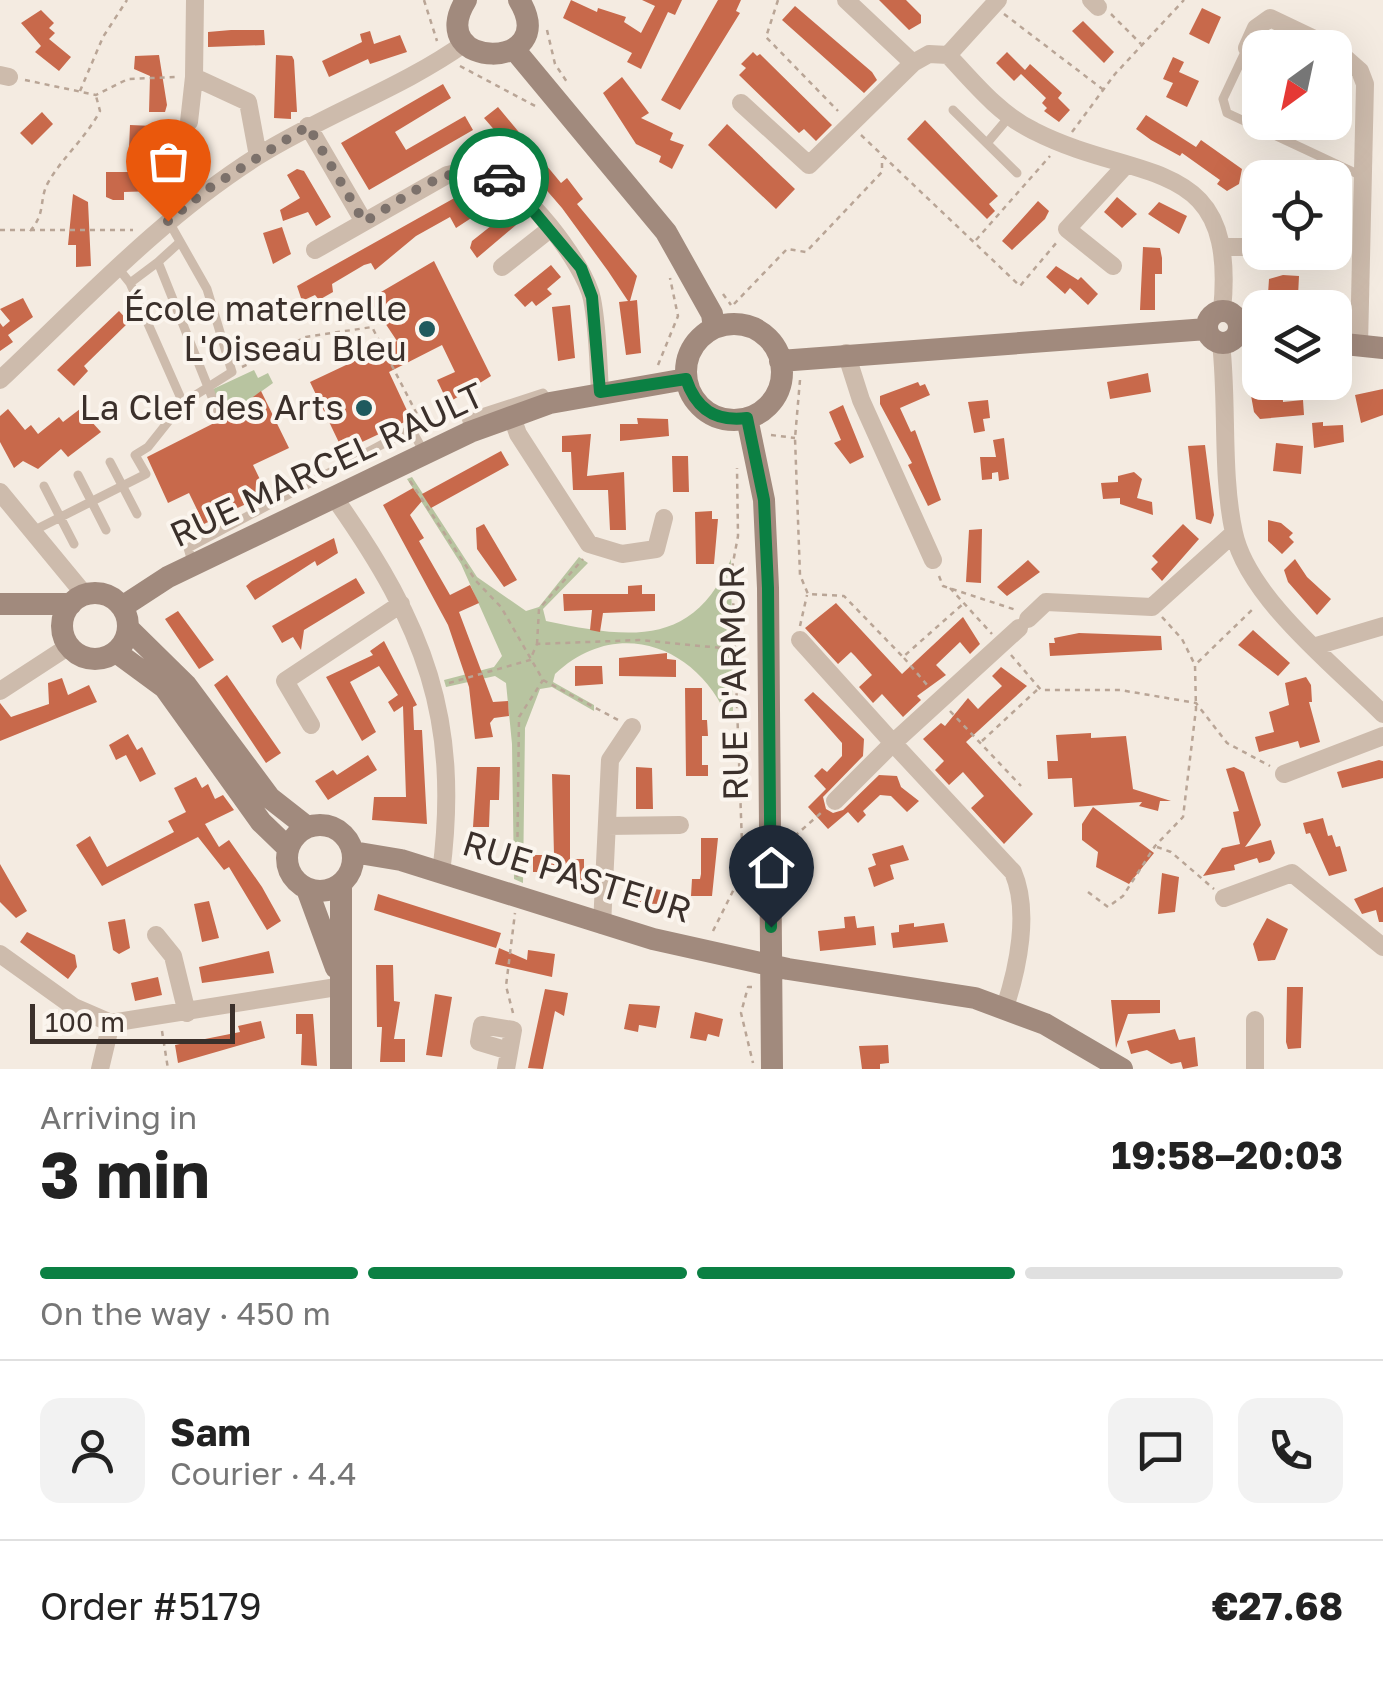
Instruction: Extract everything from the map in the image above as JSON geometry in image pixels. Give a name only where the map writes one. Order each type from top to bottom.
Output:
[{"type":"street","points":[[189,122],[195,0]]},
{"type":"street","points":[[466,0],[458,23],[465,42],[483,55],[514,49],[526,31],[519,0]]},
{"type":"street","points":[[846,0],[912,63]]},
{"type":"street","points":[[948,55],[996,3]]},
{"type":"street","points":[[1255,30],[1270,18],[1296,30]]},
{"type":"street","points":[[0,380],[124,276],[148,240],[168,221],[258,156],[308,126],[443,58],[465,42]]},
{"type":"street","points":[[514,49],[666,232],[713,321]]},
{"type":"street","points":[[741,103],[809,165],[912,63],[929,54],[948,55],[1028,129],[1196,191],[1213,217],[1223,246],[1222,311],[1236,316],[1232,335],[1234,533],[1245,563],[1267,596],[1383,714]]},
{"type":"street","points":[[1352,64],[1365,84],[1364,177],[1352,295]]},
{"type":"street","points":[[194,77],[248,102],[258,156]]},
{"type":"street","points":[[308,126],[364,222]]},
{"type":"street","points":[[1113,266],[1067,230],[1126,165]]},
{"type":"street","points":[[315,250],[448,175],[468,170],[488,172],[510,183],[581,268],[592,297],[600,392]]},
{"type":"street","points":[[502,267],[550,229]]},
{"type":"street","points":[[1223,246],[1242,246]]},
{"type":"street","points":[[713,321],[755,329],[791,360],[1232,335]]},
{"type":"street","points":[[713,321],[691,348],[686,379],[701,408],[749,426],[778,390],[791,360]]},
{"type":"street","points":[[1352,345],[1383,348]]},
{"type":"street","points":[[846,354],[861,400],[933,560]]},
{"type":"street","name":"RUE MARCEL RAULT","points":[[125,618],[142,591],[193,566],[266,521],[336,500],[398,464],[470,432],[550,403],[686,379]]},
{"type":"street","points":[[512,417],[518,434],[589,544],[622,554],[656,549],[664,518]]},
{"type":"street","name":"RUE D'ARMOR","points":[[749,426],[764,500],[768,570],[772,1069]]},
{"type":"street","points":[[0,492],[33,531],[78,600]]},
{"type":"street","points":[[336,500],[402,604],[436,687],[446,779],[440,873]]},
{"type":"street","points":[[834,801],[938,698],[1046,602],[1152,607],[1234,533]]},
{"type":"street","points":[[11,605],[105,595],[186,686],[270,798],[307,827],[336,828],[353,852],[352,869],[341,884],[325,891],[307,889]]},
{"type":"street","points":[[0,691],[66,637],[78,600]]},
{"type":"street","points":[[311,725],[285,681],[402,604]]},
{"type":"street","points":[[11,605],[66,637],[86,658],[116,652],[164,688],[262,822],[288,848],[292,876],[307,889],[343,986]]},
{"type":"street","points":[[116,652],[125,618]]},
{"type":"street","points":[[1316,646],[1383,626]]},
{"type":"street","points":[[800,640],[1014,872],[1021,889],[1020,946],[1004,1007]]},
{"type":"street","points":[[602,924],[610,760],[632,726]]},
{"type":"street","points":[[1284,774],[1383,736]]},
{"type":"street","points":[[607,826],[680,826]]},
{"type":"street","points":[[288,848],[307,827]]},
{"type":"street","name":"RUE PASTEUR","points":[[353,852],[440,873],[602,924],[703,950],[771,977],[975,998],[1045,1024],[1122,1069]]},
{"type":"street","points":[[1224,898],[1292,872],[1383,947]]},
{"type":"street","points":[[341,884],[341,1069]]},
{"type":"street","points":[[156,935],[172,956],[187,1013]]},
{"type":"street","points":[[0,954],[74,1007],[111,1023],[343,986]]},
{"type":"street","points":[[1255,1020],[1256,1069]]},
{"type":"street","points":[[100,1069],[111,1023]]},
{"type":"street","points":[[482,1024],[513,1030],[508,1060],[479,1042],[482,1024]]},
{"type":"lane","points":[[1242,59],[1223,99],[1227,114],[1242,121]]},
{"type":"lane","points":[[953,110],[1017,173]]},
{"type":"lane","points":[[988,143],[1010,114]]},
{"type":"lane","points":[[1284,140],[1364,177]]},
{"type":"lane","points":[[33,531],[146,474],[135,456],[148,447],[182,403],[232,372],[208,290],[168,221]]},
{"type":"lane","points":[[180,242],[158,262],[124,276],[182,403]]},
{"type":"lane","points":[[158,262],[218,412]]},
{"type":"lane","points":[[470,432],[466,418],[543,393],[550,403]]},
{"type":"lane","points":[[266,521],[411,429],[429,450]]},
{"type":"lane","points":[[110,462],[136,514]]},
{"type":"lane","points":[[78,475],[106,530]]},
{"type":"lane","points":[[44,486],[74,544]]},
{"type":"path","points":[[80,91],[102,37],[127,0]]},
{"type":"path","points":[[424,0],[443,58],[526,97],[538,108]]},
{"type":"path","points":[[778,0],[766,37],[851,125],[1020,286],[1067,230]]},
{"type":"path","points":[[976,240],[1106,92],[1115,74],[1184,0]]},
{"type":"path","points":[[996,3],[1106,92]]},
{"type":"path","points":[[1095,4],[1142,46]]},
{"type":"path","points":[[4,76],[96,94],[128,79],[194,77]]},
{"type":"path","points":[[30,231],[42,216],[47,183],[82,143],[100,112],[96,94]]},
{"type":"path","points":[[713,321],[736,303],[787,249],[806,252],[882,172],[882,155]]},
{"type":"path","points":[[0,230],[133,230],[148,240]]},
{"type":"path","points":[[660,384],[655,370],[666,353],[678,316],[670,276]]},
{"type":"path","points":[[232,372],[306,336],[372,328],[429,450]]},
{"type":"path","points":[[791,360],[800,575],[808,594],[800,640]]},
{"type":"path","points":[[703,950],[743,871],[733,649],[732,568],[738,536],[734,472],[749,426],[795,438]]},
{"type":"path","points":[[398,464],[476,581],[501,607],[543,680],[632,726]]},
{"type":"path","points":[[530,660],[537,644],[539,609],[582,562],[589,544]]},
{"type":"path","points":[[933,560],[943,586],[1026,621]]},
{"type":"path","points":[[950,588],[1039,688]]},
{"type":"path","points":[[808,594],[844,596],[1021,786]]},
{"type":"path","points":[[1195,664],[1267,596]]},
{"type":"path","points":[[903,657],[964,603]]},
{"type":"path","points":[[1088,892],[1108,907],[1123,896],[1156,846],[1183,817],[1196,703],[1195,664],[1182,639],[1152,607]]},
{"type":"path","points":[[537,644],[639,640],[733,649]]},
{"type":"path","points":[[436,687],[530,660]]},
{"type":"path","points":[[513,1030],[515,1020],[506,986],[515,913],[522,898],[517,883],[519,717],[543,680]]},
{"type":"path","points":[[980,742],[1039,688],[1120,690],[1196,703],[1227,743],[1284,774]]},
{"type":"path","points":[[771,847],[789,842],[834,801]]},
{"type":"path","points":[[1156,846],[1171,852],[1224,898]]},
{"type":"path","points":[[753,1069],[741,1013],[748,987],[771,977]]},
{"type":"path","points":[[160,1018],[168,1069]]},
{"type":"green space","points":[[254,370],[258,378],[268,373],[273,383],[226,417],[211,390]]},
{"type":"green space","points":[[412,477],[477,577],[526,611],[539,607],[579,557],[588,563],[543,609],[546,621],[631,633],[677,623],[698,609],[716,588],[731,559],[733,714],[726,714],[694,670],[651,646],[603,646],[578,656],[555,674],[553,682],[594,705],[594,711],[552,687],[540,689],[525,728],[523,883],[514,879],[512,744],[506,683],[495,676],[446,687],[444,680],[494,667],[502,656],[461,564],[407,479]]},
{"type":"building","points":[[571,0],[597,12],[598,8],[626,17],[624,22],[641,33],[655,6],[642,0],[682,0],[675,15],[668,12],[641,69],[627,62],[632,53],[563,18]]},
{"type":"building","points":[[718,0],[741,0],[736,11],[740,13],[680,110],[661,100]]},
{"type":"building","points":[[879,0],[906,0],[921,15],[921,23],[909,30]]},
{"type":"building","points":[[795,6],[872,72],[877,80],[864,93],[782,20]]},
{"type":"building","points":[[1202,8],[1221,17],[1209,44],[1189,34]]},
{"type":"building","points":[[41,10],[54,23],[49,28],[55,33],[49,39],[71,57],[59,71],[35,52],[41,46],[21,23]]},
{"type":"building","points":[[1083,21],[1114,52],[1104,63],[1072,31]]},
{"type":"building","points":[[264,30],[265,45],[208,47],[208,32]]},
{"type":"building","points":[[370,31],[374,44],[400,35],[407,52],[370,64],[368,59],[329,77],[322,61],[362,42],[360,34]]},
{"type":"building","points":[[753,52],[760,54],[832,125],[816,141],[804,129],[799,133],[739,75],[746,68],[741,64]]},
{"type":"building","points":[[1007,52],[1025,70],[1030,64],[1062,93],[1058,98],[1070,110],[1059,122],[1044,111],[1047,108],[1042,103],[1046,98],[1021,74],[1014,81],[996,63]]},
{"type":"building","points":[[159,55],[167,105],[165,112],[149,112],[150,76],[134,69],[135,56]]},
{"type":"building","points":[[276,55],[292,56],[294,60],[297,112],[291,112],[291,119],[274,118]]},
{"type":"building","points":[[1173,57],[1184,62],[1179,72],[1199,81],[1187,107],[1166,97],[1173,83],[1163,79]]},
{"type":"building","points":[[622,77],[649,113],[641,118],[673,133],[670,140],[684,145],[672,169],[659,162],[661,156],[636,144],[603,93]]},
{"type":"building","points":[[443,84],[451,98],[395,132],[406,150],[465,116],[473,130],[369,190],[341,143]]},
{"type":"building","points":[[498,107],[561,183],[567,178],[583,199],[577,204],[637,276],[630,301],[637,300],[641,353],[626,355],[619,302],[628,301],[608,271],[562,208],[484,118]]},
{"type":"building","points":[[42,112],[53,124],[32,145],[20,133]]},
{"type":"building","points":[[1146,115],[1196,147],[1201,140],[1242,169],[1239,184],[1227,191],[1217,184],[1220,180],[1182,153],[1180,156],[1136,129]]},
{"type":"building","points":[[925,120],[998,196],[989,204],[995,211],[987,219],[907,139]]},
{"type":"building","points":[[727,124],[795,189],[776,209],[708,145]]},
{"type":"building","points":[[130,125],[153,126],[153,137],[147,137],[147,167],[156,167],[156,191],[124,192],[124,200],[113,200],[106,197],[106,172],[128,172]]},
{"type":"building","points":[[297,169],[304,171],[331,217],[316,226],[308,212],[283,221],[280,210],[300,198],[287,175]]},
{"type":"building","points":[[467,191],[479,213],[456,228],[450,217],[416,236],[375,270],[371,263],[364,265],[332,284],[333,292],[319,300],[315,295],[302,301],[297,286]]},
{"type":"building","points":[[73,194],[88,202],[91,266],[76,267],[76,245],[68,245]]},
{"type":"building","points":[[1117,197],[1137,214],[1122,228],[1104,212]]},
{"type":"building","points":[[1038,201],[1049,211],[1045,219],[1012,250],[1002,241]]},
{"type":"building","points":[[1159,202],[1187,216],[1179,234],[1148,214]]},
{"type":"building","points":[[506,214],[516,225],[477,258],[470,248],[472,241]]},
{"type":"building","points":[[282,227],[291,254],[273,264],[263,233]]},
{"type":"building","points":[[1143,247],[1160,248],[1162,258],[1162,274],[1155,274],[1155,310],[1140,310]]},
{"type":"building","points":[[434,261],[491,376],[448,403],[437,380],[455,372],[442,345],[389,372],[411,419],[343,451],[310,382],[397,341],[369,299]]},
{"type":"building","points":[[551,265],[561,277],[547,289],[552,294],[536,306],[532,301],[525,307],[514,295]]},
{"type":"building","points":[[1056,266],[1078,280],[1081,277],[1098,294],[1088,305],[1070,288],[1065,294],[1046,277]]},
{"type":"building","points":[[1299,276],[1298,290],[1268,290],[1269,279]]},
{"type":"building","points":[[23,298],[33,317],[8,335],[13,342],[0,351],[0,323],[3,327],[10,321],[0,309]]},
{"type":"building","points":[[570,305],[575,358],[558,361],[552,307]]},
{"type":"building","points":[[119,311],[129,322],[84,366],[88,371],[74,386],[57,370]]},
{"type":"building","points":[[1148,373],[1151,392],[1110,399],[1107,382]]},
{"type":"building","points":[[918,382],[920,386],[925,384],[930,395],[900,408],[911,432],[915,430],[941,500],[928,506],[908,465],[912,463],[880,404],[880,396]]},
{"type":"building","points":[[1383,389],[1383,415],[1361,423],[1355,395]]},
{"type":"building","points":[[261,391],[289,448],[253,465],[267,494],[204,524],[189,493],[168,503],[147,457],[226,417]]},
{"type":"building","points":[[988,400],[990,418],[983,419],[985,431],[974,433],[968,402]]},
{"type":"building","points":[[1252,400],[1303,400],[1304,415],[1260,419]]},
{"type":"building","points":[[843,405],[864,457],[850,464],[834,443],[841,440],[829,412]]},
{"type":"building","points":[[8,409],[25,430],[31,425],[38,434],[59,417],[63,422],[80,409],[101,432],[68,457],[61,449],[38,469],[23,461],[14,468],[0,442],[0,416]]},
{"type":"building","points":[[637,418],[668,419],[669,436],[620,441],[620,424],[638,424]]},
{"type":"building","points":[[1323,422],[1323,426],[1343,425],[1344,442],[1314,448],[1312,423]]},
{"type":"building","points":[[591,434],[587,476],[624,472],[626,530],[610,530],[608,490],[573,490],[571,452],[562,452],[562,436]]},
{"type":"building","points":[[1004,438],[1009,479],[999,481],[998,472],[992,473],[992,479],[982,480],[980,457],[996,457],[993,440]]},
{"type":"building","points":[[1276,443],[1303,446],[1301,474],[1273,471]]},
{"type":"building","points":[[1205,445],[1214,515],[1211,524],[1196,519],[1188,446]]},
{"type":"building","points":[[501,451],[509,465],[431,508],[422,494]]},
{"type":"building","points":[[672,456],[688,456],[689,492],[673,492]]},
{"type":"building","points":[[1134,472],[1142,479],[1137,498],[1152,502],[1153,515],[1120,504],[1120,498],[1103,499],[1101,483],[1118,482],[1118,476]]},
{"type":"building","points":[[413,488],[422,501],[410,515],[424,538],[419,541],[450,595],[470,585],[479,603],[459,612],[493,702],[508,701],[509,716],[494,718],[490,723],[493,737],[475,739],[469,687],[448,625],[383,505]]},
{"type":"building","points":[[712,511],[712,519],[718,519],[714,564],[696,564],[695,512]]},
{"type":"building","points":[[1268,520],[1281,523],[1293,533],[1289,537],[1294,542],[1282,554],[1268,541]]},
{"type":"building","points":[[484,524],[517,580],[504,587],[477,549],[476,528]]},
{"type":"building","points":[[1183,524],[1199,539],[1162,581],[1151,569],[1158,562],[1152,556]]},
{"type":"building","points":[[982,529],[981,583],[966,582],[969,530]]},
{"type":"building","points":[[334,538],[338,553],[317,566],[315,561],[255,600],[246,586],[252,581]]},
{"type":"building","points":[[1295,559],[1307,577],[1331,599],[1317,615],[1288,582],[1284,570]]},
{"type":"building","points":[[1028,560],[1040,572],[1007,596],[997,587]]},
{"type":"building","points":[[356,578],[365,593],[304,630],[301,650],[293,637],[282,643],[272,626]]},
{"type":"building","points":[[642,585],[642,594],[655,594],[655,611],[603,613],[600,632],[590,630],[592,610],[564,611],[563,594],[628,594],[628,586]]},
{"type":"building","points":[[836,603],[902,674],[963,617],[980,644],[970,654],[960,642],[936,665],[946,675],[917,696],[921,700],[903,717],[882,694],[873,703],[859,687],[872,675],[851,652],[838,664],[805,628]]},
{"type":"building","points":[[178,611],[214,660],[199,669],[165,619]]},
{"type":"building","points":[[1253,630],[1290,663],[1278,676],[1238,645]]},
{"type":"building","points":[[1079,633],[1161,636],[1162,650],[1050,656],[1049,643],[1055,643],[1054,638]]},
{"type":"building","points":[[384,641],[417,705],[413,707],[414,730],[422,730],[427,824],[372,820],[374,797],[406,797],[403,706],[394,712],[388,702],[398,695],[379,666],[350,682],[376,732],[362,741],[326,677],[373,655],[370,651]]},
{"type":"building","points":[[667,653],[667,659],[676,660],[676,677],[619,676],[619,658]]},
{"type":"building","points":[[575,666],[602,666],[603,684],[575,686]]},
{"type":"building","points":[[1001,667],[1027,686],[966,742],[1033,814],[1004,844],[971,808],[984,796],[963,772],[949,785],[935,770],[944,761],[923,739],[941,723],[945,726],[968,698],[978,709],[1002,686],[992,676]]},
{"type":"building","points":[[227,675],[281,753],[266,763],[214,685]]},
{"type":"building","points":[[1306,677],[1311,685],[1309,702],[1320,742],[1300,748],[1298,741],[1259,752],[1255,737],[1274,732],[1269,712],[1289,705],[1285,683]]},
{"type":"building","points":[[62,678],[68,695],[89,685],[97,702],[0,741],[0,703],[11,717],[49,704],[48,683]]},
{"type":"building","points":[[685,688],[702,688],[702,720],[707,720],[708,736],[702,736],[702,765],[708,765],[708,776],[686,776]]},
{"type":"building","points":[[813,692],[864,739],[863,756],[823,797],[826,809],[833,813],[843,810],[879,775],[897,776],[901,787],[919,801],[907,812],[891,796],[880,795],[863,811],[866,815],[858,823],[848,812],[828,829],[808,807],[826,789],[814,776],[822,768],[827,772],[842,756],[842,743],[804,700]]},
{"type":"building","points":[[1091,733],[1091,738],[1126,736],[1133,789],[1171,801],[1160,801],[1158,811],[1139,806],[1142,802],[1074,807],[1072,778],[1048,779],[1047,761],[1058,761],[1056,735]]},
{"type":"building","points":[[128,734],[137,750],[142,747],[156,774],[140,782],[126,755],[116,760],[109,745]]},
{"type":"building","points":[[368,755],[377,770],[328,800],[315,781],[333,770],[337,775]]},
{"type":"building","points":[[1383,761],[1383,778],[1342,788],[1337,772]]},
{"type":"building","points":[[477,767],[500,767],[499,800],[490,800],[489,827],[473,827]]},
{"type":"building","points":[[636,767],[652,768],[653,809],[636,809]]},
{"type":"building","points":[[1234,767],[1244,772],[1261,825],[1245,847],[1271,840],[1275,853],[1270,860],[1259,863],[1257,858],[1234,865],[1235,870],[1203,876],[1222,848],[1240,844],[1233,812],[1239,811],[1226,769]]},
{"type":"building","points":[[552,774],[570,775],[570,859],[584,859],[584,882],[566,882],[566,872],[533,872],[533,855],[554,855]]},
{"type":"building","points":[[196,777],[202,788],[208,784],[215,799],[223,795],[234,810],[205,824],[219,847],[229,840],[262,887],[281,921],[267,930],[229,867],[224,870],[198,837],[102,886],[76,845],[90,836],[107,867],[174,832],[168,821],[186,812],[174,788]]},
{"type":"building","points":[[1093,807],[1154,853],[1129,884],[1096,867],[1098,852],[1082,840],[1082,824]]},
{"type":"building","points":[[1323,818],[1328,836],[1332,835],[1336,847],[1340,846],[1347,871],[1329,876],[1303,823]]},
{"type":"building","points":[[701,838],[718,838],[712,896],[691,896],[692,879],[700,879],[701,874]]},
{"type":"building","points":[[903,845],[909,860],[890,865],[894,879],[874,887],[868,868],[876,865],[872,854]]},
{"type":"building","points":[[0,864],[27,911],[16,918],[0,902]]},
{"type":"building","points":[[1162,873],[1179,877],[1175,912],[1158,914]]},
{"type":"building","points":[[626,884],[679,893],[679,911],[659,911],[659,904],[627,903]]},
{"type":"building","points":[[1383,887],[1383,922],[1379,922],[1376,910],[1362,914],[1354,899]]},
{"type":"building","points":[[378,894],[501,933],[496,948],[374,910]]},
{"type":"building","points":[[209,901],[219,938],[202,942],[194,904]]},
{"type":"building","points":[[855,916],[857,928],[874,926],[876,945],[820,951],[818,931],[845,928],[844,917]]},
{"type":"building","points":[[1267,918],[1288,929],[1275,960],[1258,961],[1253,944]]},
{"type":"building","points":[[125,919],[130,948],[119,954],[113,950],[108,922]]},
{"type":"building","points":[[914,923],[914,927],[944,923],[948,942],[893,948],[891,933],[899,932],[899,925]]},
{"type":"building","points":[[27,932],[75,955],[77,967],[68,979],[20,942]]},
{"type":"building","points":[[499,948],[527,960],[528,950],[555,954],[552,977],[495,964]]},
{"type":"building","points":[[269,951],[274,973],[202,983],[199,967]]},
{"type":"building","points":[[376,965],[393,965],[394,1001],[400,1002],[394,1039],[405,1039],[405,1062],[380,1062],[382,1027],[377,1027]]},
{"type":"building","points":[[158,977],[162,995],[135,1001],[131,983]]},
{"type":"building","points":[[1287,987],[1303,987],[1301,1048],[1288,1049],[1286,1042]]},
{"type":"building","points":[[545,989],[568,993],[564,1016],[555,1011],[543,1069],[528,1068]]},
{"type":"building","points":[[435,994],[452,997],[442,1057],[426,1055]]},
{"type":"building","points":[[1111,1000],[1160,1000],[1160,1013],[1128,1014],[1116,1048]]},
{"type":"building","points":[[629,1004],[660,1006],[656,1028],[639,1025],[638,1032],[624,1029]]},
{"type":"building","points":[[695,1012],[723,1019],[719,1037],[708,1034],[706,1041],[690,1038]]},
{"type":"building","points":[[296,1014],[313,1014],[317,1066],[301,1065],[302,1034],[296,1034]]},
{"type":"building","points":[[261,1021],[265,1038],[178,1063],[175,1045],[240,1032],[238,1026]]},
{"type":"building","points":[[1175,1029],[1179,1040],[1195,1037],[1198,1066],[1183,1069],[1181,1062],[1171,1064],[1147,1050],[1131,1054],[1127,1041]]},
{"type":"building","points":[[888,1045],[889,1063],[880,1064],[880,1069],[862,1069],[859,1046]]},
{"type":"way so far","points":[[168,221],[208,189],[308,126],[364,222],[448,175],[468,170],[488,172],[499,178]]},
{"type":"place","name":"École maternelle L'Oiseau Bleu","points":[[427,329]]},
{"type":"place","name":"La Clef des Arts","points":[[364,408]]},
{"type":"route","points":[[499,178],[510,183],[581,268],[592,297],[600,392],[686,379],[701,408],[731,420],[747,418],[764,500],[772,773],[771,927]]}]
